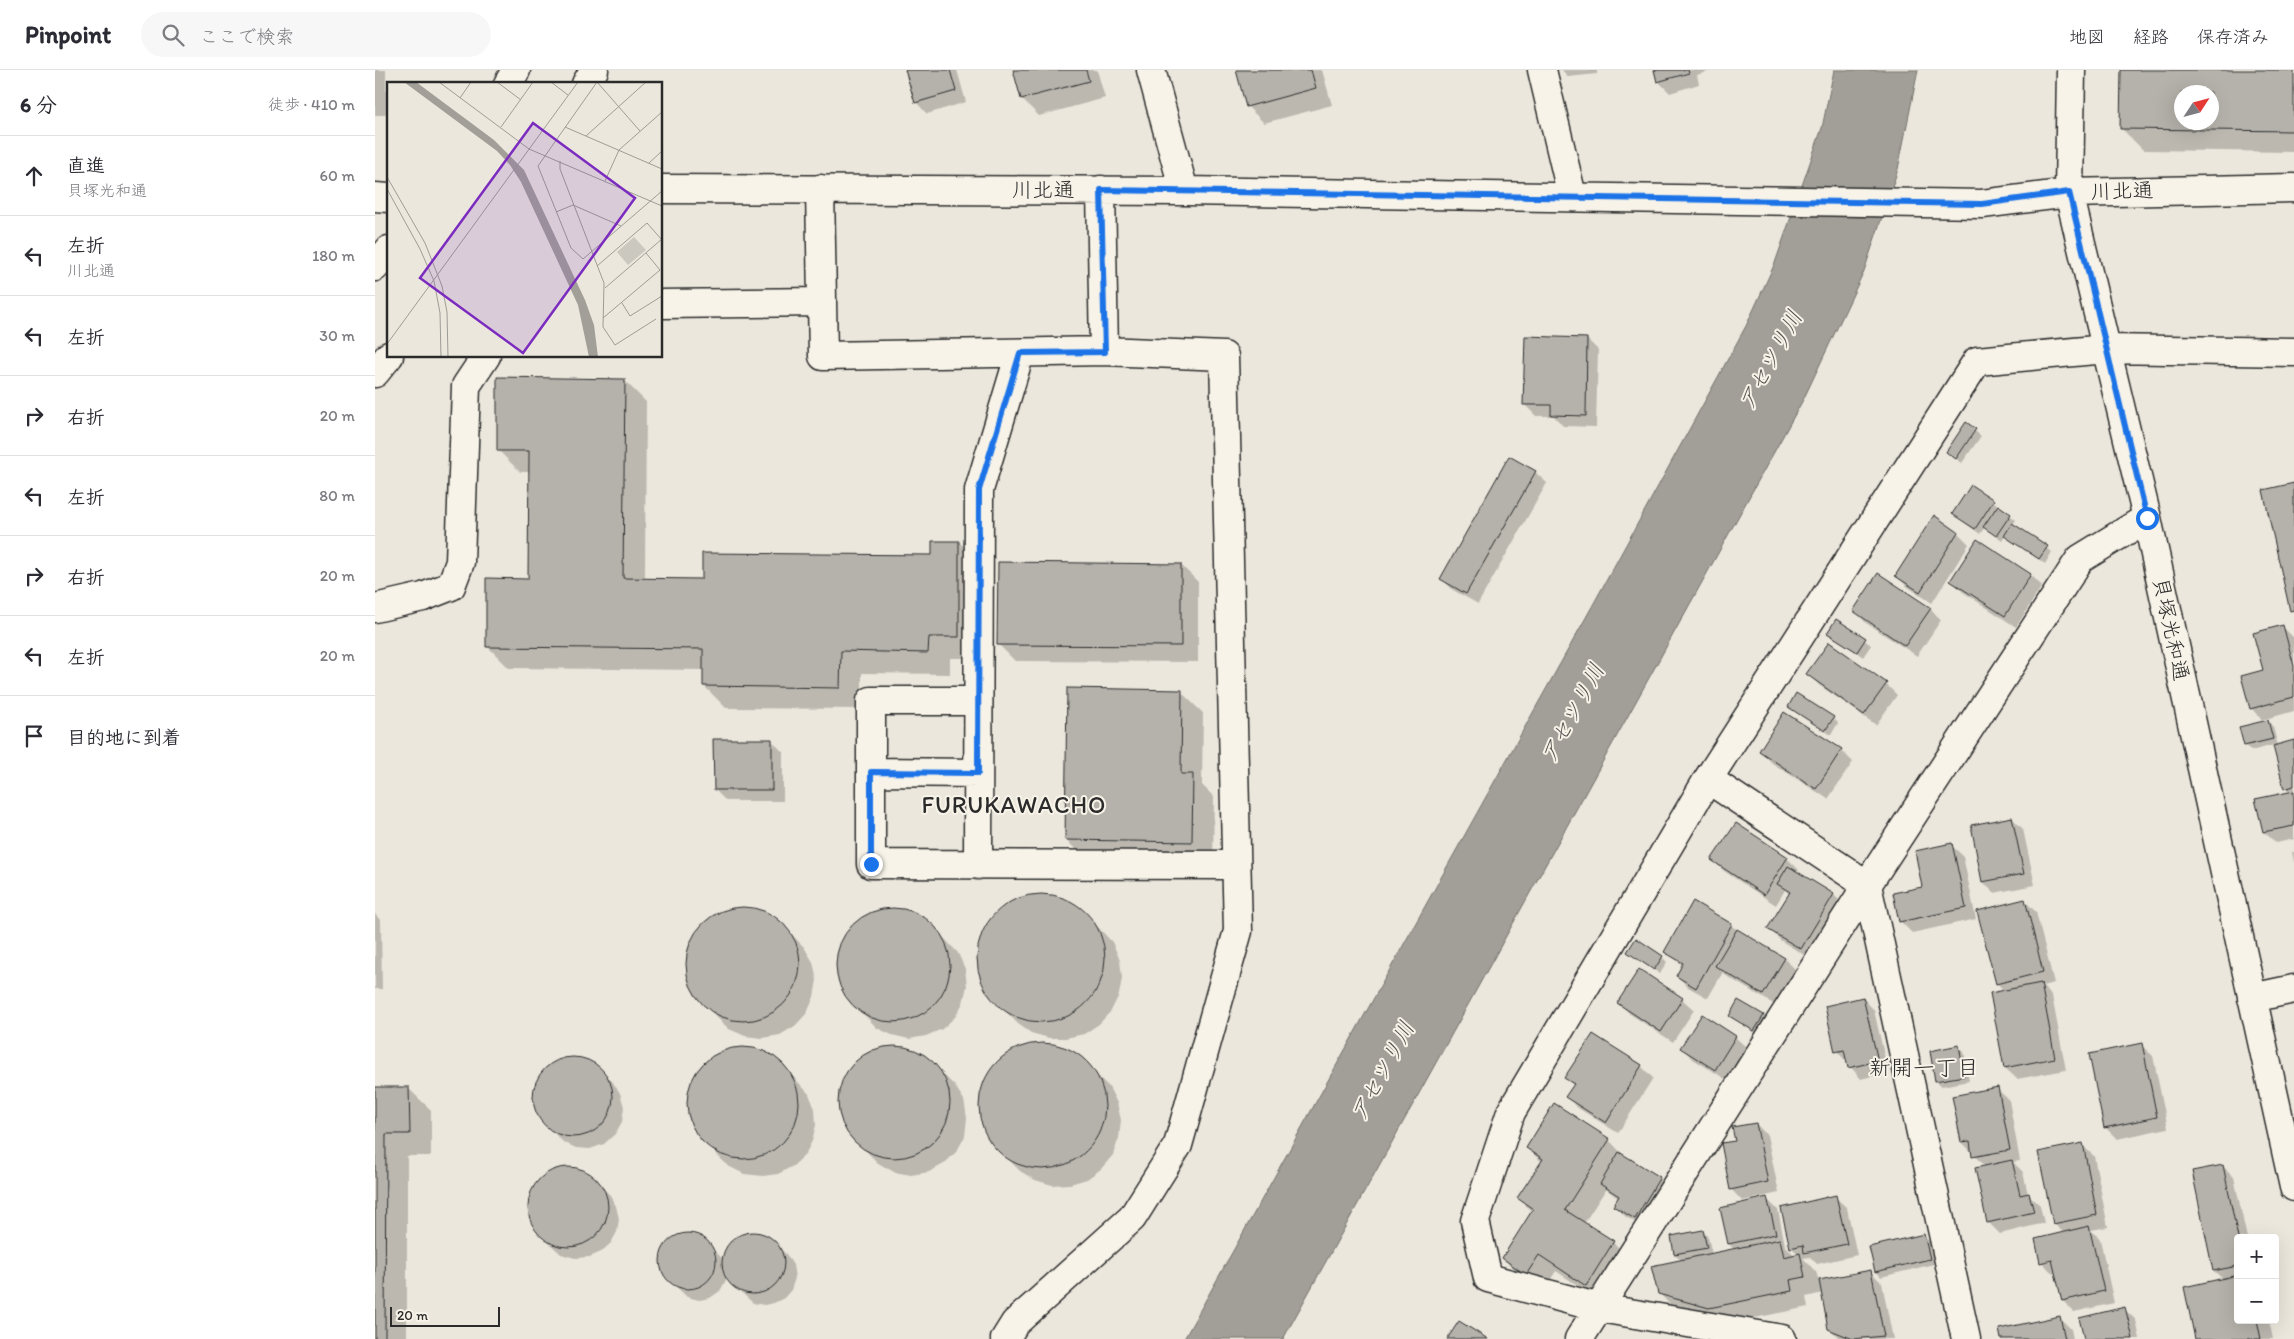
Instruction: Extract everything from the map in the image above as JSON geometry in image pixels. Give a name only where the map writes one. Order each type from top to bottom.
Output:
[{"type":"main road","points":[[509,82],[516,70]]},
{"type":"main road","points":[[587,82],[593,70]]},
{"type":"main road","points":[[1151,70],[1183,191]]},
{"type":"main road","points":[[1542,70],[1572,196]]},
{"type":"main road","name":"貝塚光和通","points":[[2071,70],[2069,192],[2147,518],[2294,1187]]},
{"type":"main road","name":"川北通","points":[[663,189],[1101,190],[1741,198],[1982,204],[2069,192],[2294,188]]},
{"type":"main road","points":[[820,189],[823,356],[1105,352],[1224,356],[1238,931],[1178,1145],[1132,1218],[1015,1323],[1005,1339]]},
{"type":"main road","points":[[1101,190],[1105,352]]},
{"type":"main road","points":[[375,267],[387,252]]},
{"type":"main road","points":[[663,304],[822,302]]},
{"type":"main road","points":[[1782,1339],[1600,1308],[1488,1278],[1475,1221],[1511,1112],[1708,779],[1977,361],[2106,350],[2294,352]]},
{"type":"main road","points":[[978,865],[979,490],[1020,353]]},
{"type":"main road","points":[[375,373],[387,358]]},
{"type":"main road","points":[[375,608],[423,596],[451,586],[460,562],[466,386],[485,358]]},
{"type":"main road","points":[[1579,1339],[1867,885],[2079,559],[2147,518]]},
{"type":"main road","points":[[978,701],[871,701],[871,864],[1236,865]]},
{"type":"main road","points":[[871,772],[978,773]]},
{"type":"main road","points":[[1708,779],[1867,885],[1966,1339]]},
{"type":"main road","points":[[2253,998],[2294,989]]},
{"type":"water","name":"アセツリ川","points":[[1834,70],[1918,70],[1898,169],[1864,271],[1804,398],[1283,1339],[1184,1339],[1746,326],[1775,263],[1822,128]]},
{"type":"building","points":[[905,70],[950,70],[956,91],[915,103]]},
{"type":"building","points":[[1013,70],[1086,70],[1089,81],[1021,99]]},
{"type":"building","points":[[1236,70],[1311,70],[1316,88],[1246,107]]},
{"type":"building","points":[[1654,70],[1688,70],[1689,73],[1657,82]]},
{"type":"building","points":[[2121,70],[2294,70],[2294,131],[2207,130],[2219,130],[2219,85],[2174,85],[2174,130],[2120,129]]},
{"type":"building","points":[[1525,336],[1587,338],[1586,416],[1551,415],[1551,405],[1523,405]]},
{"type":"building","points":[[497,377],[625,379],[623,578],[702,579],[702,553],[932,555],[932,541],[959,541],[959,637],[929,637],[928,653],[841,651],[840,688],[703,686],[703,649],[486,647],[486,578],[528,579],[529,451],[497,451]]},
{"type":"building","points":[[1966,422],[1976,429],[1956,459],[1946,452]]},
{"type":"building","points":[[1509,456],[1536,471],[1466,594],[1440,579]]},
{"type":"building","points":[[2294,483],[2294,610],[2290,611],[2263,490]]},
{"type":"building","points":[[1971,485],[1994,500],[1975,529],[1952,514]]},
{"type":"building","points":[[1998,505],[2011,514],[1996,536],[1983,527]]},
{"type":"building","points":[[1934,515],[1958,532],[1920,592],[1895,576]]},
{"type":"building","points":[[2012,523],[2048,546],[2039,559],[2004,536]]},
{"type":"building","points":[[1977,539],[2031,574],[2005,616],[1950,581]]},
{"type":"building","points":[[998,562],[1181,564],[1181,646],[997,645]]},
{"type":"building","points":[[1878,573],[1931,608],[1905,646],[1853,611]]},
{"type":"building","points":[[1836,619],[1866,638],[1857,652],[1827,633]]},
{"type":"building","points":[[2283,625],[2294,666],[2294,697],[2250,709],[2241,676],[2263,670],[2253,633]]},
{"type":"building","points":[[1829,642],[1887,683],[1864,715],[1806,674]]},
{"type":"building","points":[[1067,688],[1182,690],[1181,774],[1193,774],[1192,842],[1065,840]]},
{"type":"building","points":[[1796,693],[1834,717],[1825,731],[1788,707]]},
{"type":"building","points":[[1784,712],[1842,749],[1816,789],[1759,751]]},
{"type":"building","points":[[2268,720],[2273,739],[2244,746],[2239,727]]},
{"type":"building","points":[[713,739],[772,739],[772,790],[714,790]]},
{"type":"building","points":[[2294,740],[2294,786],[2284,789],[2273,746]]},
{"type":"building","points":[[2294,791],[2294,826],[2263,832],[2255,799]]},
{"type":"building","points":[[2012,817],[2024,874],[1982,882],[1971,825]]},
{"type":"building","points":[[1736,823],[1788,857],[1764,895],[1711,860]]},
{"type":"building","points":[[1952,843],[1966,908],[1899,922],[1893,893],[1922,887],[1915,851]]},
{"type":"building","points":[[1788,866],[1834,894],[1801,949],[1767,929],[1790,892],[1777,884]]},
{"type":"building","points":[[1041,894],[1066,899],[1086,913],[1100,933],[1105,958],[1100,983],[1086,1003],[1066,1017],[1041,1022],[1016,1017],[996,1003],[982,983],[977,958],[982,933],[996,913],[1016,899]]},
{"type":"building","points":[[2025,899],[2043,972],[1996,984],[1977,911]]},
{"type":"building","points":[[1693,901],[1732,924],[1696,988],[1676,976],[1683,963],[1664,952]]},
{"type":"building","points":[[743,907],[765,911],[784,923],[796,942],[800,964],[796,986],[784,1005],[765,1017],[743,1021],[721,1017],[702,1005],[690,986],[686,964],[690,942],[702,923],[721,911]]},
{"type":"building","points":[[893,908],[915,912],[925,917],[941,933],[946,943],[950,965],[946,987],[941,997],[925,1013],[915,1018],[893,1022],[871,1018],[861,1013],[845,997],[840,987],[836,965],[840,943],[845,933],[861,917],[871,912]]},
{"type":"building","points":[[1737,929],[1785,958],[1763,995],[1715,966]]},
{"type":"building","points":[[1636,938],[1663,956],[1654,970],[1627,952]]},
{"type":"building","points":[[1639,969],[1683,998],[1661,1032],[1617,1003]]},
{"type":"building","points":[[2041,983],[2055,1058],[2004,1068],[1990,993]]},
{"type":"building","points":[[1863,997],[1878,1061],[1848,1068],[1844,1050],[1835,1052],[1825,1006]]},
{"type":"building","points":[[1738,1000],[1764,1015],[1754,1031],[1729,1016]]},
{"type":"building","points":[[1702,1014],[1736,1036],[1715,1070],[1680,1048]]},
{"type":"building","points":[[1593,1034],[1642,1065],[1606,1123],[1565,1097],[1574,1084],[1564,1078]]},
{"type":"building","points":[[1042,1043],[1066,1048],[1086,1062],[1100,1082],[1105,1106],[1100,1130],[1086,1150],[1066,1164],[1042,1169],[1018,1164],[998,1150],[984,1130],[979,1106],[984,1082],[998,1062],[1018,1048]]},
{"type":"building","points":[[2142,1043],[2157,1117],[2104,1128],[2089,1054]]},
{"type":"building","points":[[1959,1045],[1964,1076],[1935,1081],[1930,1051]]},
{"type":"building","points":[[894,1046],[915,1050],[934,1062],[946,1081],[950,1102],[946,1123],[934,1142],[915,1154],[894,1158],[873,1154],[854,1142],[842,1123],[838,1102],[842,1081],[854,1062],[873,1050]]},
{"type":"building","points":[[743,1047],[765,1051],[783,1063],[795,1081],[799,1103],[795,1125],[783,1143],[765,1155],[743,1159],[721,1155],[703,1143],[691,1125],[687,1103],[691,1081],[703,1063],[721,1051]]},
{"type":"building","points":[[573,1057],[588,1060],[601,1069],[610,1082],[613,1097],[610,1112],[601,1125],[588,1134],[573,1137],[558,1134],[545,1125],[536,1112],[533,1097],[536,1082],[545,1069],[558,1060]]},
{"type":"building","points":[[375,1087],[409,1087],[410,1134],[386,1134],[385,1339],[375,1339]]},
{"type":"building","points":[[1998,1087],[2010,1150],[1972,1157],[1970,1141],[1961,1142],[1952,1096]]},
{"type":"building","points":[[1554,1103],[1610,1139],[1565,1210],[1614,1241],[1586,1286],[1539,1255],[1526,1275],[1502,1258],[1533,1209],[1517,1198],[1543,1159],[1526,1148]]},
{"type":"building","points":[[1756,1123],[1768,1182],[1730,1190],[1721,1143],[1735,1141],[1732,1127]]},
{"type":"building","points":[[2083,1143],[2097,1215],[2053,1224],[2038,1152]]},
{"type":"building","points":[[1619,1152],[1660,1177],[1635,1219],[1613,1206],[1619,1196],[1600,1184]]},
{"type":"building","points":[[2012,1160],[2020,1195],[2029,1193],[2034,1212],[1987,1223],[1975,1168]]},
{"type":"building","points":[[2223,1165],[2237,1234],[2234,1234],[2234,1267],[2213,1271],[2192,1171]]},
{"type":"building","points":[[568,1167],[583,1170],[596,1179],[605,1192],[608,1207],[605,1222],[596,1235],[583,1244],[568,1247],[553,1244],[540,1235],[531,1222],[528,1207],[531,1192],[540,1179],[553,1170]]},
{"type":"building","points":[[1836,1195],[1847,1244],[1804,1253],[1803,1245],[1790,1248],[1781,1208]]},
{"type":"building","points":[[1767,1197],[1776,1234],[1728,1244],[1720,1208]]},
{"type":"building","points":[[2089,1226],[2104,1291],[2062,1301],[2052,1260],[2040,1263],[2035,1239]]},
{"type":"building","points":[[1703,1230],[1707,1248],[1674,1254],[1671,1236]]},
{"type":"building","points":[[753,1232],[765,1235],[775,1241],[781,1251],[784,1263],[781,1275],[775,1285],[765,1291],[753,1294],[741,1291],[731,1285],[725,1275],[722,1263],[725,1251],[731,1241],[741,1235]]},
{"type":"building","points":[[688,1233],[703,1238],[711,1246],[716,1261],[711,1276],[703,1284],[688,1289],[673,1284],[665,1276],[660,1261],[665,1246],[673,1238]]},
{"type":"building","points":[[1924,1234],[1930,1259],[1875,1272],[1869,1247]]},
{"type":"building","points":[[1780,1239],[1784,1257],[1800,1253],[1805,1277],[1790,1280],[1792,1291],[1709,1308],[1658,1294],[1651,1266]]},
{"type":"building","points":[[1871,1270],[1884,1336],[1853,1339],[1828,1329],[1819,1280]]},
{"type":"building","points":[[2234,1276],[2234,1324],[2258,1324],[2261,1339],[2195,1339],[2184,1287]]},
{"type":"building","points":[[2125,1307],[2133,1339],[2084,1339],[2079,1318]]},
{"type":"building","points":[[2060,1316],[2065,1339],[2001,1339],[1999,1329]]},
{"type":"building","points":[[1459,1321],[1488,1339],[1447,1339]]},
{"type":"district","name":"FURUKAWACHO","points":[[1014,805]]},
{"type":"district","name":"新開一丁目","points":[[1924,1067]]},
{"type":"route","points":[[871,864],[871,772],[978,773],[979,490],[1020,353],[1105,352],[1101,190],[1741,198],[1982,204],[2069,192],[2147,518]]}]
